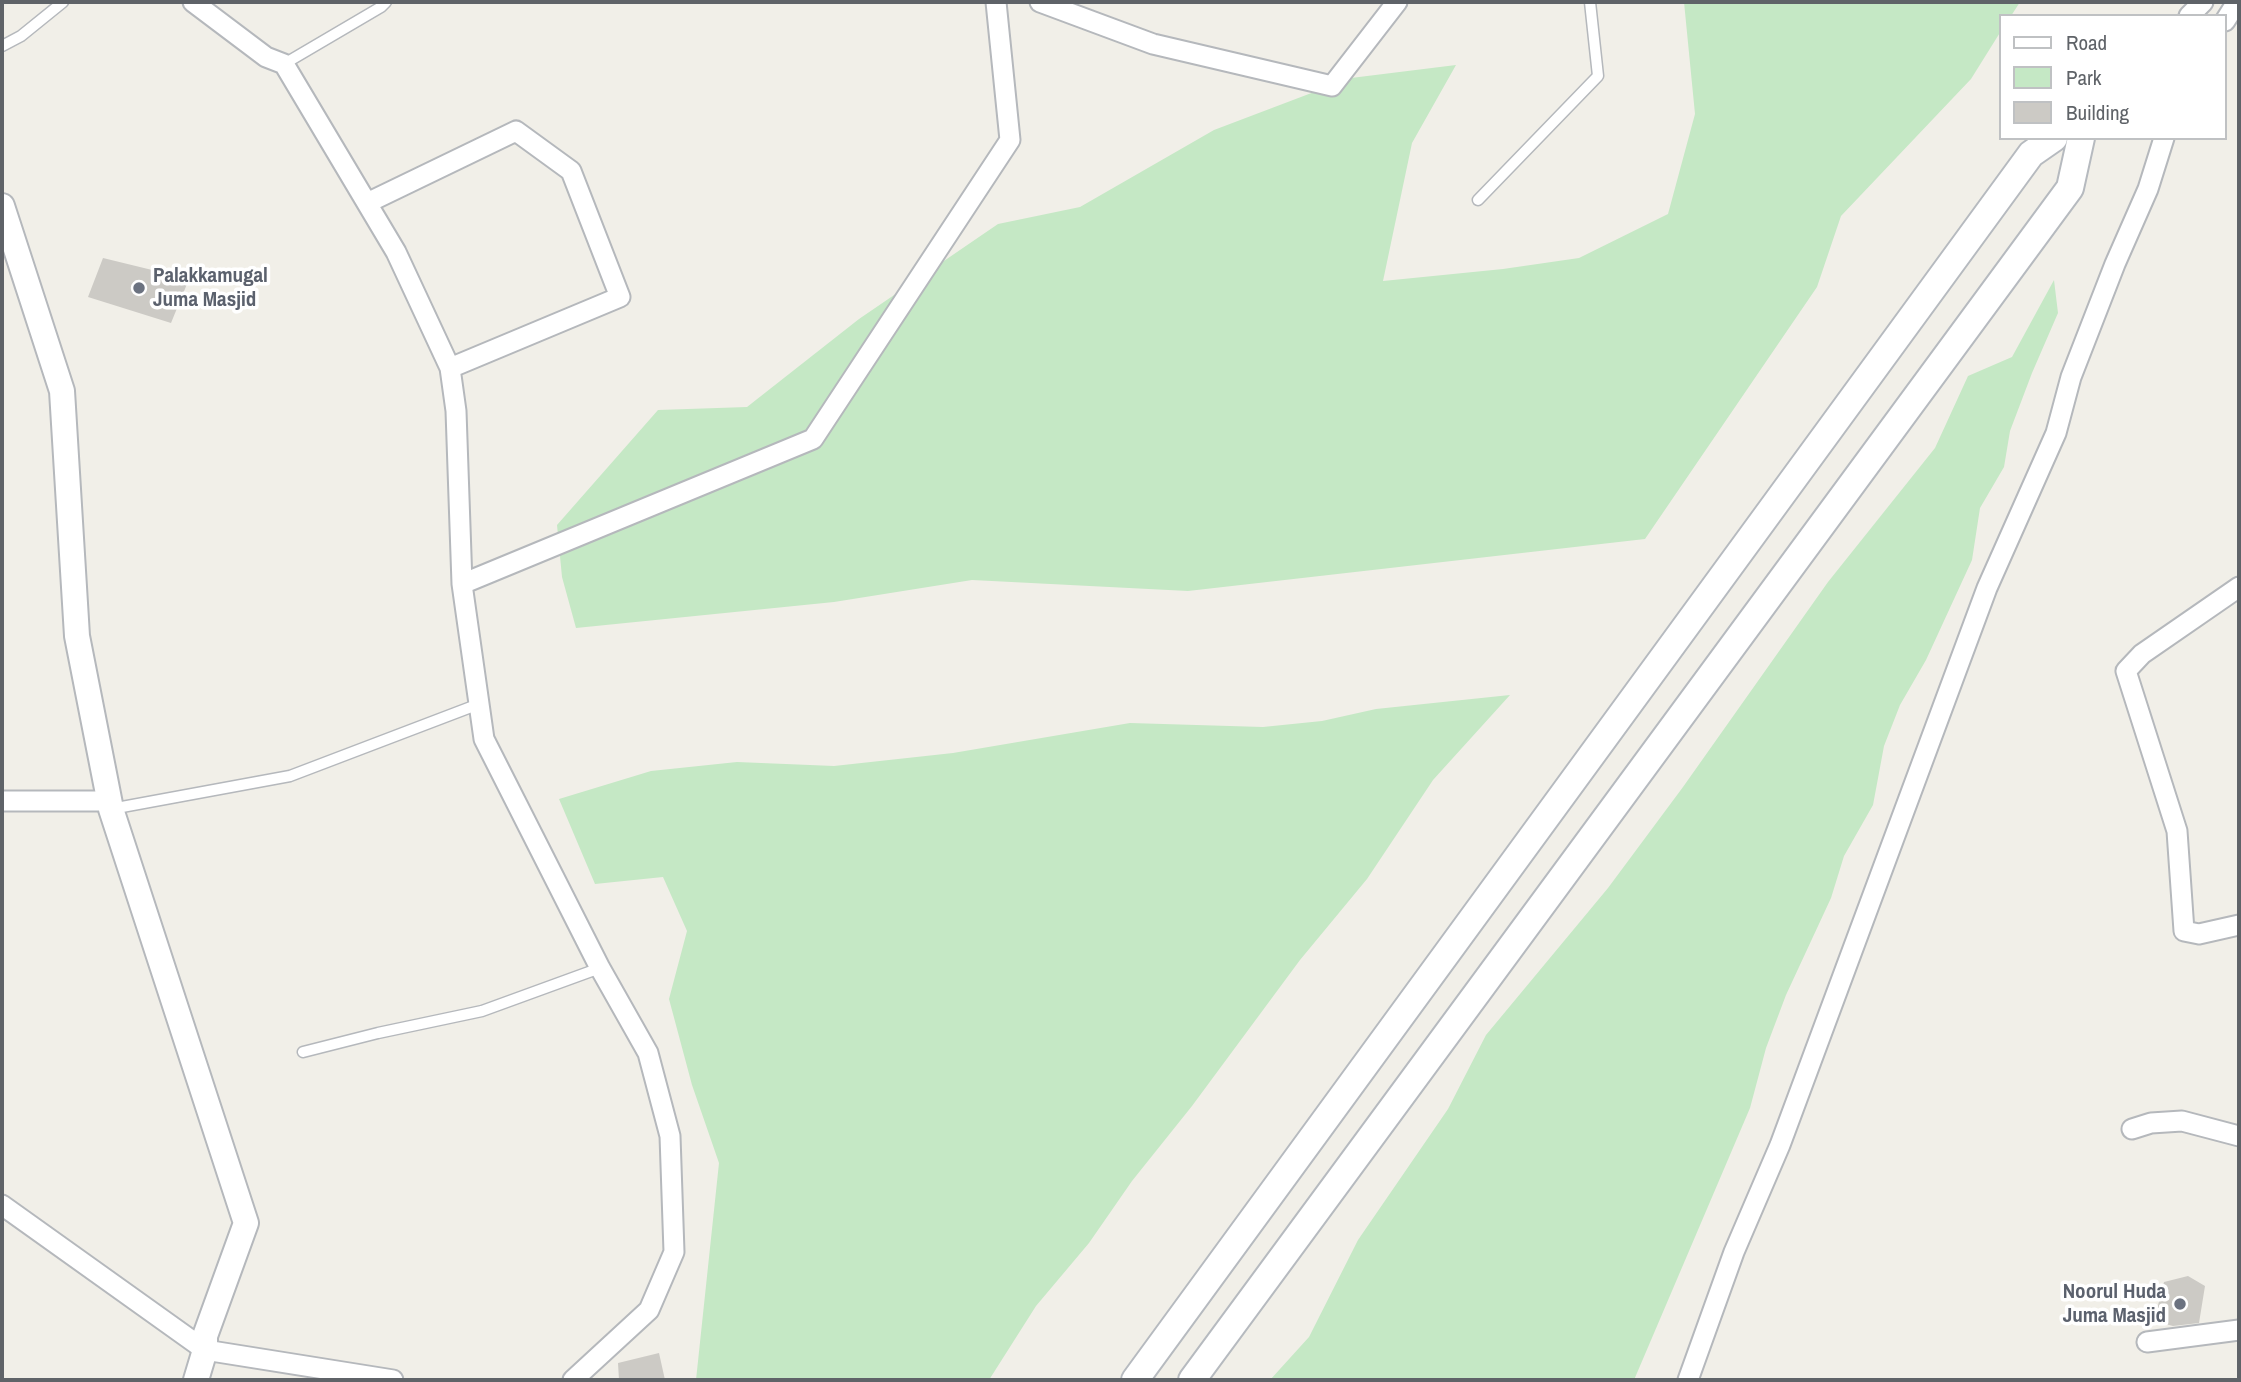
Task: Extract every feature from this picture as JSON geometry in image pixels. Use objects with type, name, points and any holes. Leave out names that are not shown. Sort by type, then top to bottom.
[{"type":"main road","points":[[1135,1380],[2031,154],[2051,140]]},
{"type":"main road","points":[[1192,1380],[2070,188],[2081,140]]},
{"type":"street","points":[[193,2],[266,57],[284,64],[396,252],[450,368],[456,411],[462,583],[484,739],[600,968],[648,1053],[670,1136],[674,1252],[649,1310],[573,1380]]},
{"type":"street","points":[[462,583],[813,439],[1010,140],[996,2]]},
{"type":"street","points":[[1040,2],[1153,44],[1332,86],[1397,2]]},
{"type":"street","points":[[2227,18],[2237,2]]},
{"type":"street","points":[[366,203],[516,131],[571,171],[620,297],[450,368]]},
{"type":"street","points":[[1688,1380],[1734,1252],[1780,1144],[1987,588],[2056,433],[2071,377],[2115,264],[2148,189],[2163,140]]},
{"type":"street","points":[[2,206],[62,391],[77,636],[110,805],[246,1223],[205,1336],[205,1350],[196,1380]]},
{"type":"street","points":[[2239,587],[2142,654],[2126,671],[2177,831],[2184,931],[2199,934],[2239,925]]},
{"type":"street","points":[[2,801],[110,805]]},
{"type":"street","points":[[2132,1129],[2151,1123],[2182,1121],[2239,1136]]},
{"type":"street","points":[[2,1205],[205,1350],[393,1380]]},
{"type":"street","points":[[2147,1342],[2239,1330]]},
{"type":"lane","points":[[2,46],[21,36],[63,2]]},
{"type":"lane","points":[[284,64],[386,2]]},
{"type":"lane","points":[[1478,200],[1598,76],[1590,2]]},
{"type":"lane","points":[[110,805],[290,776],[479,704]]},
{"type":"lane","points":[[303,1052],[482,1011],[600,968]]},
{"type":"green space","points":[[1684,2],[2020,2],[2012,14],[2000,14],[2000,33],[1971,79],[1841,216],[1817,287],[1645,539],[1188,591],[972,580],[834,602],[576,628],[562,577],[557,525],[658,410],[747,407],[859,319],[998,224],[1080,207],[1214,130],[1351,78],[1456,65],[1412,143],[1383,281],[1579,258],[1668,214],[1695,114]]},
{"type":"green space","points":[[2054,280],[2058,313],[2010,431],[2004,467],[1980,508],[1972,560],[1926,660],[1900,705],[1884,746],[1873,805],[1844,856],[1831,898],[1786,995],[1766,1048],[1750,1108],[1634,1380],[1270,1380],[1309,1337],[1358,1240],[1448,1109],[1486,1035],[1608,888],[1828,582],[1935,448],[1968,376],[2012,357]]},
{"type":"green space","points":[[1510,695],[1433,780],[1367,879],[1300,960],[1192,1106],[1132,1181],[1089,1243],[1036,1306],[989,1380],[696,1380],[719,1163],[692,1085],[669,999],[687,931],[663,877],[595,884],[559,799],[651,771],[737,762],[834,766],[953,753],[1130,723],[1263,727],[1322,721],[1376,709]]},
{"type":"building","name":"Palakkamugal Juma Masjid","points":[[103,258],[189,279],[171,323],[88,297]]},
{"type":"building","name":"Noorul Huda Juma Masjid","points":[[2188,1276],[2205,1286],[2199,1323],[2173,1326],[2154,1321],[2164,1282]]},
{"type":"building","points":[[659,1353],[665,1380],[619,1380],[618,1363]]},
{"type":"place","name":"Palakkamugal Juma Masjid","points":[[139,288]]},
{"type":"place","name":"Noorul Huda Juma Masjid","points":[[2180,1304]]}]
